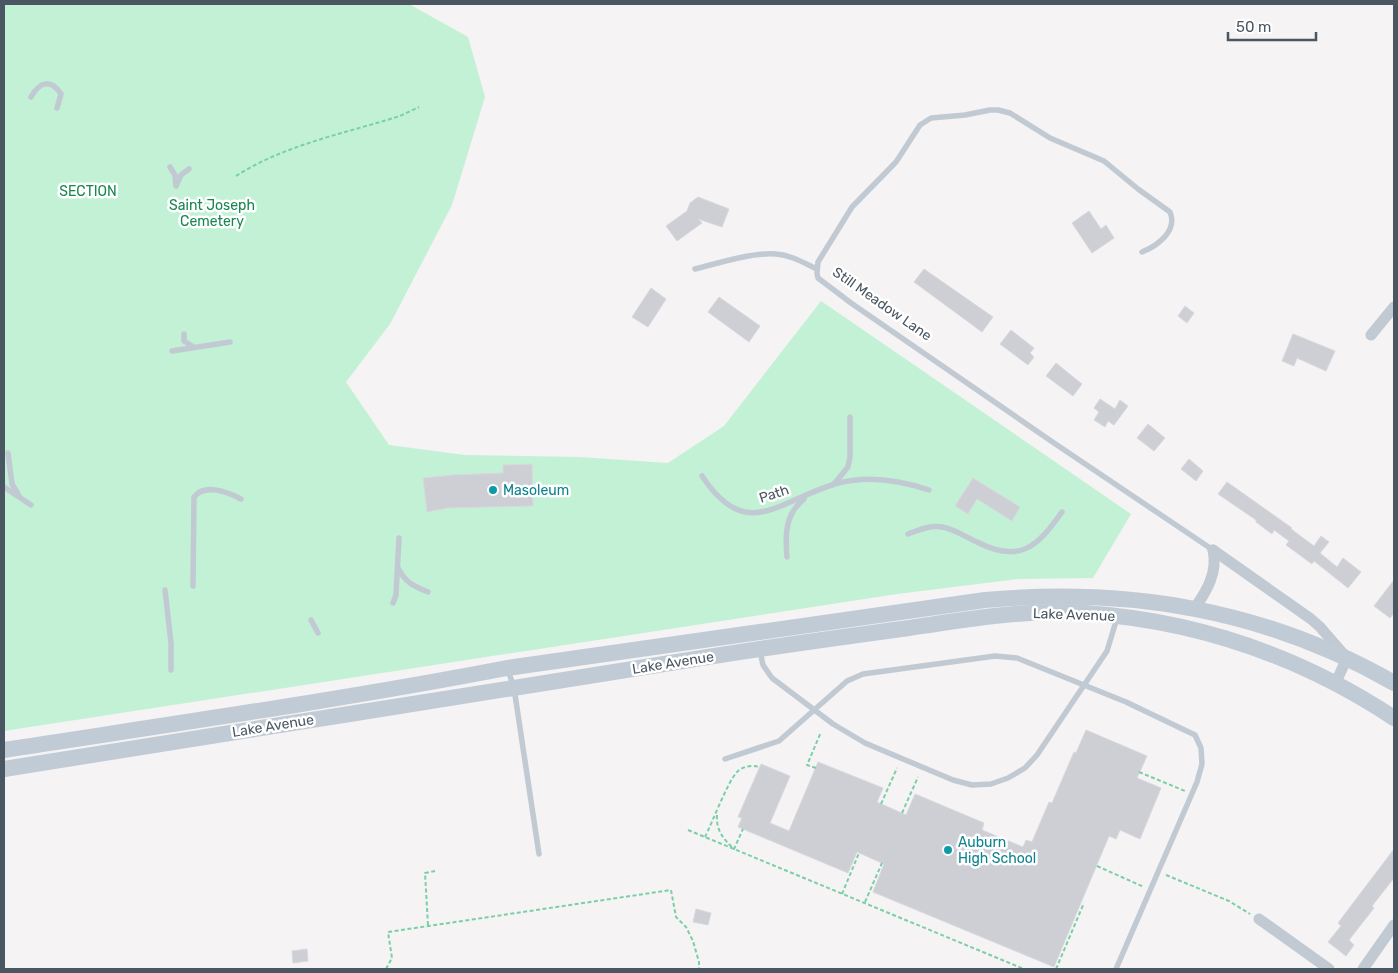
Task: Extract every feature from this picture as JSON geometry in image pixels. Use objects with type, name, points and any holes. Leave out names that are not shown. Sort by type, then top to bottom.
[{"type":"main road","name":"Lake Avenue","points":[[4,750],[290,706],[507,668],[985,600],[1027,596],[1066,595],[1124,598],[1230,616],[1282,632],[1347,658],[1394,683]]},
{"type":"main road","name":"Lake Avenue","points":[[4,769],[759,649],[970,619],[1063,612],[1152,621],[1228,638],[1276,655],[1336,682],[1394,718]]},
{"type":"street","points":[[1371,335],[1394,307]]},
{"type":"street","points":[[1194,609],[1202,598],[1214,572],[1216,561],[1213,550]]},
{"type":"street","name":"Lake Avenue","points":[[1213,550],[1311,619],[1347,658]]},
{"type":"street","points":[[1336,682],[1347,658]]},
{"type":"street","points":[[1259,919],[1329,969]]},
{"type":"street","points":[[1363,969],[1394,925]]},
{"type":"lane","points":[[31,97],[36,88],[44,84],[51,84],[58,88],[62,94],[57,108]]},
{"type":"lane","name":"Still Meadow Lane","points":[[1142,252],[1152,248],[1165,236],[1172,222],[1170,212],[1104,161],[1050,138],[1010,113],[998,110],[931,118],[920,125],[896,162],[852,207],[818,262],[817,269],[818,278],[851,303],[1213,550]]},
{"type":"lane","points":[[170,167],[175,175],[176,186],[181,176],[189,169]]},
{"type":"lane","points":[[695,269],[762,254],[776,254],[793,258],[817,269]]},
{"type":"lane","points":[[184,334],[184,341],[194,346]]},
{"type":"lane","points":[[172,351],[194,346],[230,342]]},
{"type":"lane","points":[[834,484],[848,467],[850,417]]},
{"type":"lane","points":[[8,454],[12,484],[18,496]]},
{"type":"lane","name":"Path","points":[[702,476],[715,495],[732,509],[755,513],[779,506],[834,484],[854,480],[884,479],[908,483],[929,490]]},
{"type":"lane","points":[[4,487],[31,505]]},
{"type":"lane","points":[[193,586],[194,497],[203,490],[218,490],[230,493],[241,500]]},
{"type":"lane","name":"Path","points":[[787,557],[786,534],[791,515],[800,502],[809,494]]},
{"type":"lane","points":[[779,506],[791,515]]},
{"type":"lane","points":[[908,534],[928,527],[941,527],[1002,552],[1020,552],[1039,541],[1062,512]]},
{"type":"lane","points":[[393,603],[396,595],[399,538]]},
{"type":"lane","points":[[397,566],[402,577],[411,585],[428,592]]},
{"type":"lane","points":[[165,590],[171,643],[170,670]]},
{"type":"lane","points":[[755,632],[763,665],[772,678],[833,724],[865,743],[953,780],[972,785],[991,784],[1008,778],[1025,768],[1037,755],[1107,652],[1124,598]]},
{"type":"lane","points":[[311,620],[318,633]]},
{"type":"lane","points":[[725,759],[779,741],[847,681],[863,674],[995,656],[1017,658],[1126,702],[1195,735],[1201,748],[1202,764],[1192,794],[1116,969]]},
{"type":"lane","points":[[507,668],[514,688],[539,854]]},
{"type":"path","points":[[236,176],[255,164],[278,154],[400,116],[419,107]]},
{"type":"path","points":[[816,768],[807,765],[821,732]]},
{"type":"path","points":[[705,837],[733,777],[737,772],[748,766],[760,767]]},
{"type":"path","points":[[881,804],[897,768]]},
{"type":"path","points":[[1140,772],[1192,794]]},
{"type":"path","points":[[902,813],[918,777]]},
{"type":"path","points":[[717,812],[717,823],[722,838],[734,849]]},
{"type":"path","points":[[734,849],[743,829]]},
{"type":"path","points":[[688,830],[1024,969]]},
{"type":"path","points":[[842,894],[859,853]]},
{"type":"path","points":[[865,903],[882,863]]},
{"type":"path","points":[[1096,866],[1150,890]]},
{"type":"path","points":[[428,926],[425,872],[435,871]]},
{"type":"path","points":[[1158,872],[1229,901],[1259,919]]},
{"type":"path","points":[[386,969],[392,958],[388,932],[671,890],[676,917],[686,927],[693,941],[699,969]]},
{"type":"path","points":[[1056,969],[1084,902]]},
{"type":"green space","name":"Saint Joseph Cemetery","points":[[4,4],[409,4],[468,37],[485,97],[452,205],[390,324],[346,382],[389,445],[465,455],[579,457],[668,463],[724,426],[821,301],[1131,514],[1093,578],[1019,579],[897,594],[4,731]]},
{"type":"building","points":[[698,197],[729,209],[722,227],[698,219],[702,223],[677,241],[666,226],[687,211],[690,203]]},
{"type":"building","points":[[1089,211],[1101,229],[1106,225],[1114,238],[1092,253],[1072,223]]},
{"type":"building","points":[[924,269],[993,317],[982,332],[914,282]]},
{"type":"building","points":[[651,288],[666,299],[648,327],[632,317]]},
{"type":"building","points":[[719,297],[760,326],[749,342],[708,312]]},
{"type":"building","points":[[1185,306],[1194,313],[1187,323],[1178,316]]},
{"type":"building","points":[[1011,330],[1034,348],[1030,353],[1034,357],[1028,365],[1000,344]]},
{"type":"building","points":[[1293,334],[1335,351],[1326,371],[1297,358],[1294,366],[1282,361]]},
{"type":"building","points":[[1056,363],[1082,384],[1073,396],[1046,376]]},
{"type":"building","points":[[1100,399],[1115,409],[1120,400],[1128,406],[1114,425],[1108,421],[1105,427],[1094,420],[1099,412],[1094,408]]},
{"type":"building","points":[[1148,424],[1165,438],[1154,451],[1137,438]]},
{"type":"building","points":[[1189,459],[1203,471],[1196,481],[1181,469]]},
{"type":"building","name":"Masoleum","points":[[532,464],[533,506],[448,508],[427,512],[423,478],[503,473],[503,465]]},
{"type":"building","points":[[973,478],[1020,507],[1012,521],[977,499],[968,514],[955,506]]},
{"type":"building","points":[[1227,482],[1314,546],[1321,536],[1329,542],[1320,553],[1337,567],[1343,558],[1361,572],[1348,588],[1314,561],[1312,564],[1286,545],[1289,541],[1274,530],[1272,534],[1256,522],[1256,520],[1218,494]]},
{"type":"building","points":[[1394,580],[1394,613],[1390,618],[1374,606]]},
{"type":"building","name":"Auburn High School","points":[[1086,730],[1147,756],[1137,778],[1161,788],[1140,839],[1120,830],[1116,839],[1109,836],[1054,967],[873,892],[884,864],[857,852],[848,873],[738,827],[742,818],[738,817],[761,764],[790,776],[770,823],[789,831],[818,762],[883,788],[877,802],[906,815],[915,794],[984,823],[982,830],[1023,847],[1026,840],[1032,842],[1049,802],[1052,803],[1074,752],[1076,753]]},
{"type":"building","points":[[1394,849],[1394,878],[1349,940],[1354,945],[1346,956],[1328,942],[1341,926],[1338,923]]},
{"type":"building","points":[[696,909],[711,913],[708,925],[693,922]]},
{"type":"building","points":[[307,949],[308,961],[293,963],[292,951]]},
{"type":"place","name":"Masoleum","points":[[493,490]]},
{"type":"place","name":"Auburn High School","points":[[948,850]]},
{"type":"park label","name":"SECTION","points":[[88,191]]}]
